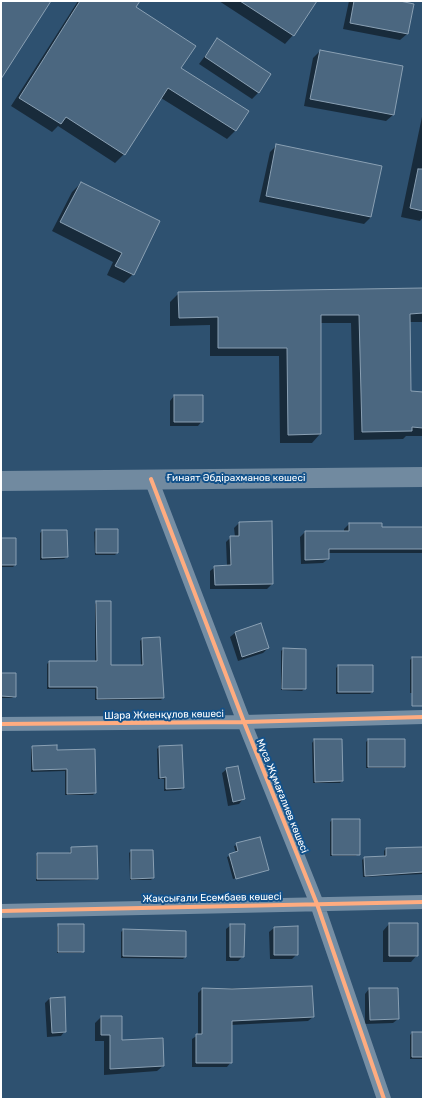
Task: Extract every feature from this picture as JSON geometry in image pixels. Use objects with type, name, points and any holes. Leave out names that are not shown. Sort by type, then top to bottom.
[{"type":"street","name":"Ғинаят Әбдірахманов көшесі","points":[[1,481],[423,477]]},
{"type":"street","name":"Мұса Жұмағалиев көшесі","points":[[151,479],[244,722],[318,904],[384,1099]]},
{"type":"street","name":"Шара Жиенқұлов көшесі","points":[[1,724],[244,722],[423,717]]},
{"type":"street","name":"Жақсығали Есембаев көшесi","points":[[1,911],[423,902]]},
{"type":"building","points":[[1,1],[51,1],[1,79]]},
{"type":"building","points":[[80,1],[140,1],[136,7],[196,46],[181,68],[249,111],[236,131],[168,88],[125,155],[66,117],[61,124],[19,98]]},
{"type":"building","points":[[240,1],[317,1],[294,36]]},
{"type":"building","points":[[354,1],[400,1],[414,4],[408,34],[350,23]]},
{"type":"building","points":[[217,38],[271,74],[259,93],[205,57]]},
{"type":"building","points":[[320,50],[403,66],[394,115],[310,99]]},
{"type":"building","points":[[276,144],[382,166],[371,217],[266,196]]},
{"type":"building","points":[[418,169],[423,169],[423,211],[410,208]]},
{"type":"building","points":[[81,182],[160,221],[134,275],[115,266],[122,253],[60,222]]},
{"type":"building","points":[[423,288],[423,313],[410,314],[411,391],[423,392],[423,428],[412,427],[412,431],[362,432],[359,315],[321,315],[321,434],[288,435],[287,348],[218,348],[218,317],[179,318],[178,292]]},
{"type":"building","points":[[174,395],[203,395],[203,422],[174,422]]},
{"type":"building","points":[[272,521],[273,584],[215,585],[214,566],[231,565],[230,536],[239,536],[239,522]]},
{"type":"building","points":[[349,523],[382,523],[382,527],[423,527],[423,549],[329,549],[329,559],[305,560],[305,531],[349,531]]},
{"type":"building","points":[[96,529],[118,529],[118,553],[96,553]]},
{"type":"building","points":[[42,530],[67,530],[68,557],[42,558]]},
{"type":"building","points":[[1,538],[16,538],[16,565],[1,565]]},
{"type":"building","points":[[96,601],[111,601],[111,665],[143,665],[142,638],[160,637],[164,698],[97,699],[97,687],[49,687],[49,661],[97,661]]},
{"type":"building","points":[[261,623],[269,648],[242,657],[235,632]]},
{"type":"building","points":[[283,648],[306,649],[306,689],[282,689]]},
{"type":"building","points":[[412,657],[423,657],[423,706],[412,706]]},
{"type":"building","points":[[338,665],[373,665],[373,692],[338,692]]},
{"type":"building","points":[[1,673],[16,673],[16,697],[1,696]]},
{"type":"building","points":[[314,739],[342,739],[343,781],[315,782]]},
{"type":"building","points":[[368,739],[405,739],[405,767],[368,767]]},
{"type":"building","points":[[57,745],[57,750],[95,749],[96,793],[67,794],[67,769],[33,770],[32,746]]},
{"type":"building","points":[[182,745],[184,788],[166,789],[166,777],[160,778],[159,746]]},
{"type":"building","points":[[238,766],[245,799],[233,802],[226,768]]},
{"type":"building","points":[[332,819],[360,819],[360,855],[332,855]]},
{"type":"building","points":[[260,837],[269,870],[236,879],[229,854],[238,851],[236,843]]},
{"type":"building","points":[[97,846],[98,879],[37,879],[37,853],[71,853],[71,847]]},
{"type":"building","points":[[423,847],[423,872],[365,876],[364,857],[386,856],[386,848]]},
{"type":"building","points":[[131,850],[153,850],[154,878],[131,879]]},
{"type":"building","points":[[389,923],[418,923],[418,956],[389,956]]},
{"type":"building","points":[[58,924],[84,924],[84,952],[58,952]]},
{"type":"building","points":[[230,924],[245,924],[244,957],[230,957]]},
{"type":"building","points":[[298,926],[298,955],[274,955],[274,927]]},
{"type":"building","points":[[123,929],[186,931],[186,957],[123,956]]},
{"type":"building","points":[[312,986],[314,1017],[232,1021],[232,1063],[196,1063],[196,1034],[202,1034],[202,988],[232,989]]},
{"type":"building","points":[[369,988],[398,988],[399,1019],[370,1020]]},
{"type":"building","points":[[65,997],[66,1032],[52,1033],[50,998]]},
{"type":"building","points":[[101,1016],[122,1016],[122,1040],[163,1038],[164,1066],[110,1069],[110,1035],[101,1035]]},
{"type":"building","points":[[412,1032],[423,1032],[423,1057],[412,1057]]},
{"type":"cycle path","points":[[151,479],[244,722],[317,904],[384,1099]]},
{"type":"cycle path","points":[[1,724],[244,722],[423,717]]},
{"type":"cycle path","points":[[1,911],[423,902]]}]
